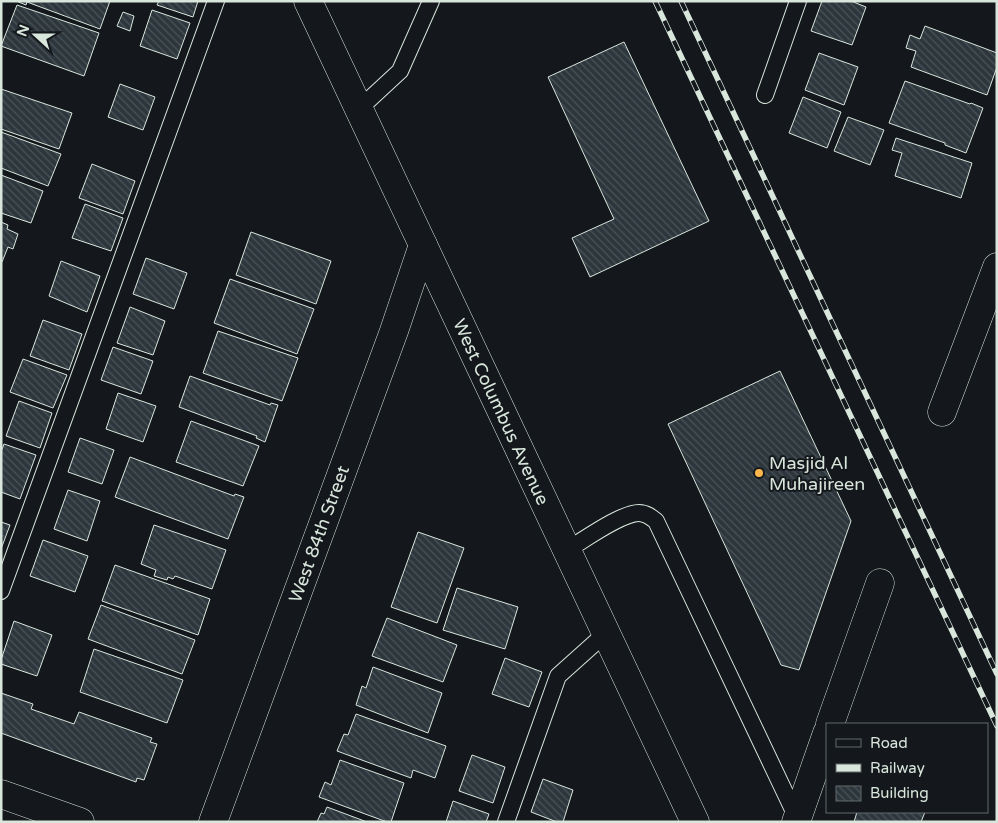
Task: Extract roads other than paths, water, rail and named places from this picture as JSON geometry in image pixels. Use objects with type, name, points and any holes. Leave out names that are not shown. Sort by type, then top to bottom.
[{"type":"street","name":"West Columbus Avenue","points":[[308,1],[696,822]]},
{"type":"street","name":"West 84th Street","points":[[213,822],[394,330],[423,245]]},
{"type":"street","points":[[942,412],[997,267]]},
{"type":"street","points":[[830,723],[880,583]]},
{"type":"street","points":[[796,820],[826,736]]},
{"type":"street","points":[[1,794],[80,822]]},
{"type":"lane","points":[[1,591],[216,1]]},
{"type":"lane","points":[[359,109],[400,72],[431,1]]},
{"type":"lane","points":[[766,95],[798,1]]},
{"type":"lane","points":[[567,550],[626,515],[648,514],[656,521],[796,820]]},
{"type":"lane","points":[[506,822],[558,676],[606,633]]},
{"type":"railway","points":[[655,1],[997,726]]},
{"type":"railway","points":[[681,1],[997,674]]},
{"type":"place","name":"Masjid Al Muhajireen","points":[[759,473]]}]
